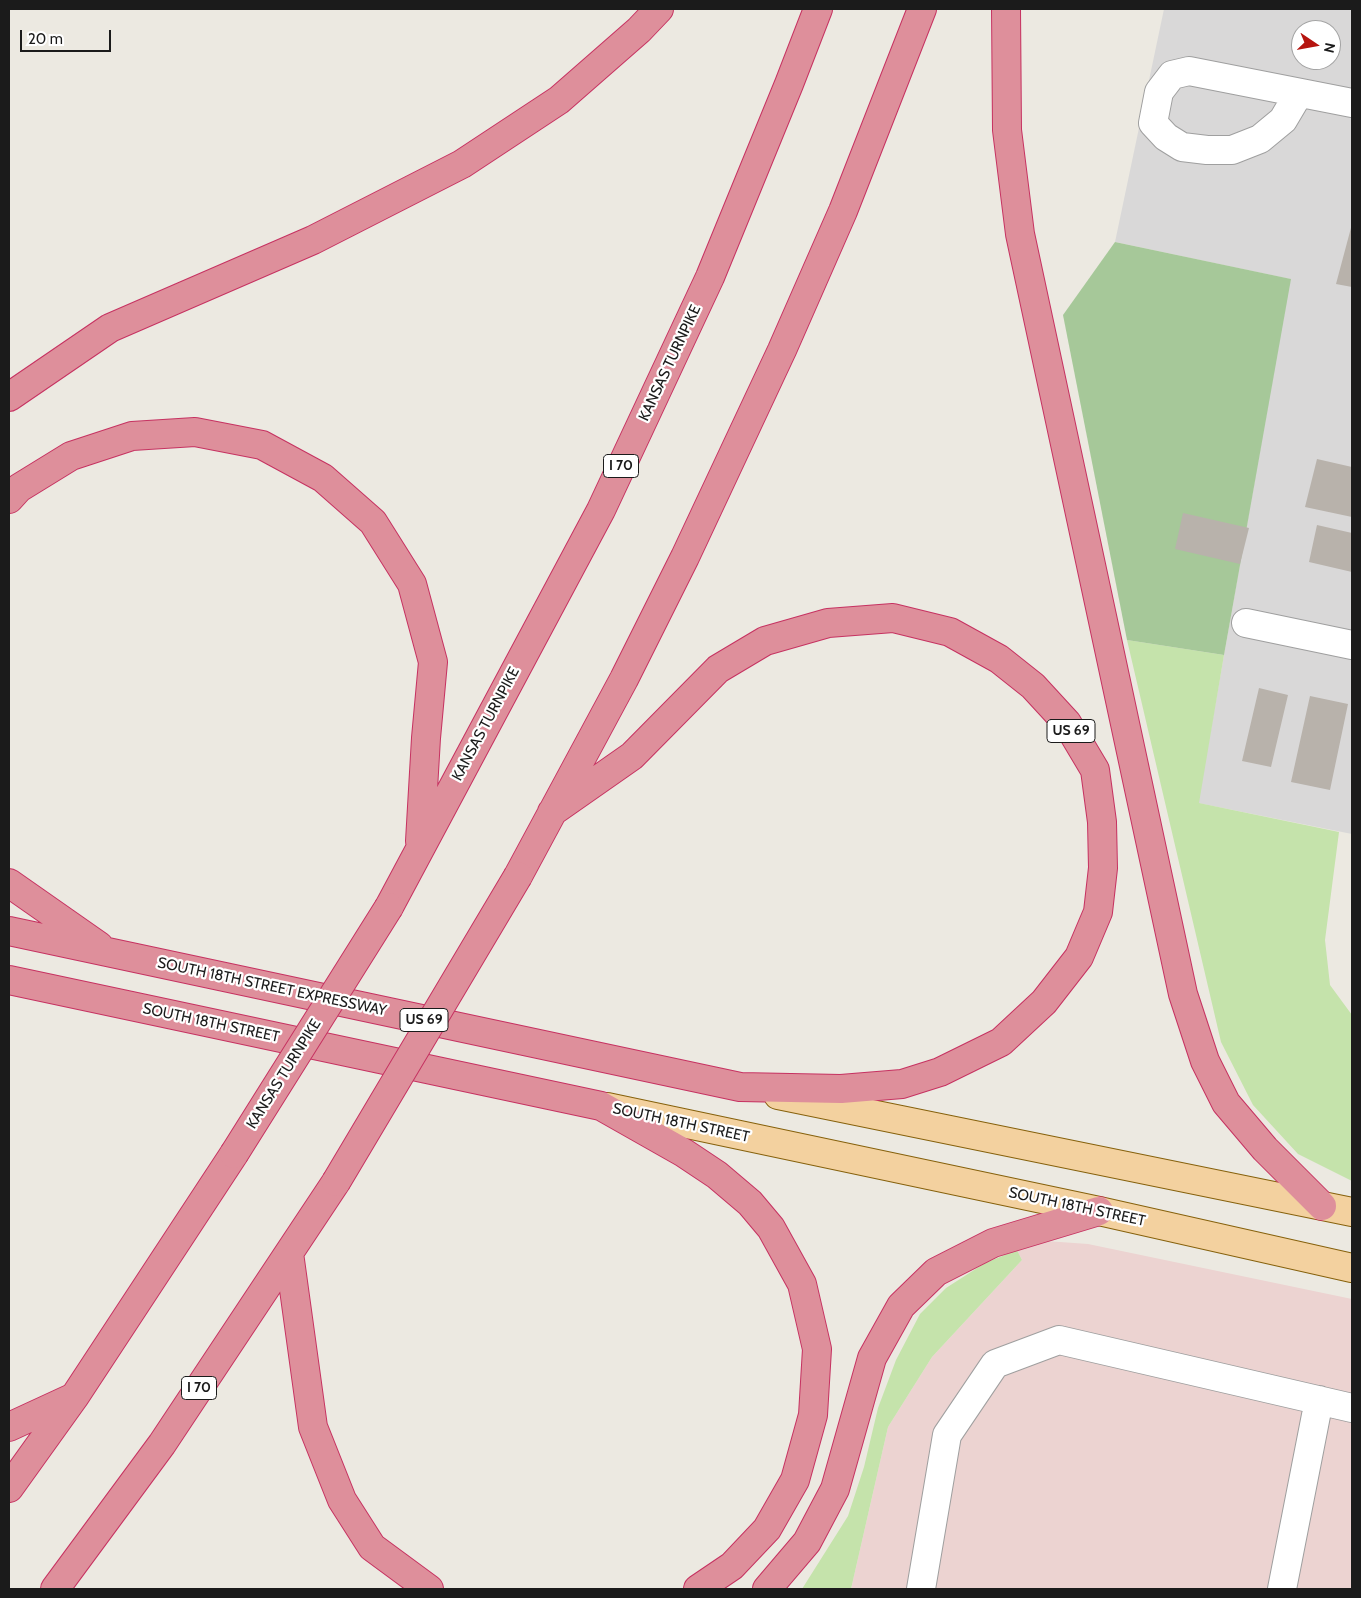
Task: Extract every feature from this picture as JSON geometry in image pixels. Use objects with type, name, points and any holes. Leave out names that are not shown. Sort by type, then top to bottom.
[{"type":"highway","points":[[9,397],[110,328],[313,240],[462,164],[558,100],[639,30],[659,9]]},
{"type":"highway","name":"KANSAS TURNPIKE","points":[[75,1396],[234,1154],[389,907],[601,510],[710,277],[790,84],[818,9]]},
{"type":"highway","name":"I 70","points":[[55,1589],[162,1444],[336,1182],[518,876],[624,679],[685,557],[782,350],[843,211],[922,9]]},
{"type":"highway","points":[[1006,9],[1007,130],[1020,234],[1183,994],[1205,1061],[1226,1103],[1265,1149],[1322,1206]]},
{"type":"highway","points":[[9,499],[19,488],[71,456],[132,436],[195,432],[262,445],[323,478],[373,522],[412,584],[433,662],[419,849]]},
{"type":"highway","name":"US 69","points":[[552,812],[632,756],[718,669],[765,641],[828,623],[893,618],[950,632],[999,659],[1033,686],[1067,723],[1094,770],[1102,822],[1103,868],[1098,912],[1079,957],[1044,1002],[1000,1042],[940,1072],[902,1084],[841,1089],[740,1087]]},
{"type":"highway","points":[[9,883],[109,952]]},
{"type":"highway","name":"SOUTH 18TH STREET EXPRESSWAY","points":[[9,931],[740,1087]]},
{"type":"highway","name":"SOUTH 18TH STREET","points":[[9,980],[601,1106]]},
{"type":"highway","points":[[601,1106],[684,1153],[717,1175],[750,1203],[771,1228],[802,1284],[817,1349],[813,1415],[795,1480],[767,1529],[732,1566],[698,1589]]},
{"type":"highway","points":[[768,1589],[807,1542],[835,1489],[872,1358],[901,1306],[936,1272],[993,1243],[1099,1211]]},
{"type":"highway","points":[[289,1253],[313,1427],[342,1500],[372,1547],[429,1589]]},
{"type":"highway","points":[[9,1427],[75,1396]]},
{"type":"highway","name":"I 70","points":[[9,1488],[75,1396]]},
{"type":"main road","points":[[740,1087],[1352,1212]]},
{"type":"main road","name":"SOUTH 18TH STREET","points":[[601,1106],[1099,1211],[1352,1268]]},
{"type":"street","points":[[1299,93],[1282,120],[1260,139],[1232,150],[1182,147],[1166,137],[1153,123],[1159,92],[1172,76],[1189,70],[1352,103]]},
{"type":"street","points":[[1246,623],[1352,645]]},
{"type":"street","points":[[921,1589],[947,1435],[995,1364],[1059,1340],[1352,1408]]},
{"type":"street","points":[[1282,1589],[1319,1400]]},
{"type":"shaded area","points":[[1164,9],[1352,9],[1352,834],[1198,803],[1290,279],[1115,242]]},
{"type":"shaded area","points":[[1046,1241],[1088,1244],[1352,1299],[1352,1589],[851,1589],[888,1427],[932,1357],[1022,1260],[1017,1250]]},
{"type":"green space","points":[[1115,242],[1291,279],[1224,655],[1127,640],[1063,315]]},
{"type":"green space","points":[[1127,640],[1224,655],[1199,803],[1339,832],[1325,940],[1330,985],[1352,1015],[1352,1181],[1298,1154],[1253,1105],[1221,1042]]},
{"type":"green space","points":[[1017,1250],[1022,1260],[932,1357],[888,1427],[851,1589],[802,1589],[848,1516],[864,1467],[878,1408],[896,1360],[920,1314],[946,1288],[985,1263]]},
{"type":"building","points":[[1352,224],[1352,287],[1336,284]]},
{"type":"building","points":[[1317,459],[1352,467],[1352,517],[1305,507]]},
{"type":"building","points":[[1183,513],[1249,528],[1240,564],[1175,549]]},
{"type":"building","points":[[1317,525],[1352,533],[1352,572],[1309,562]]},
{"type":"building","points":[[1259,688],[1288,695],[1271,767],[1242,761]]},
{"type":"building","points":[[1310,696],[1348,704],[1330,790],[1291,782]]}]
